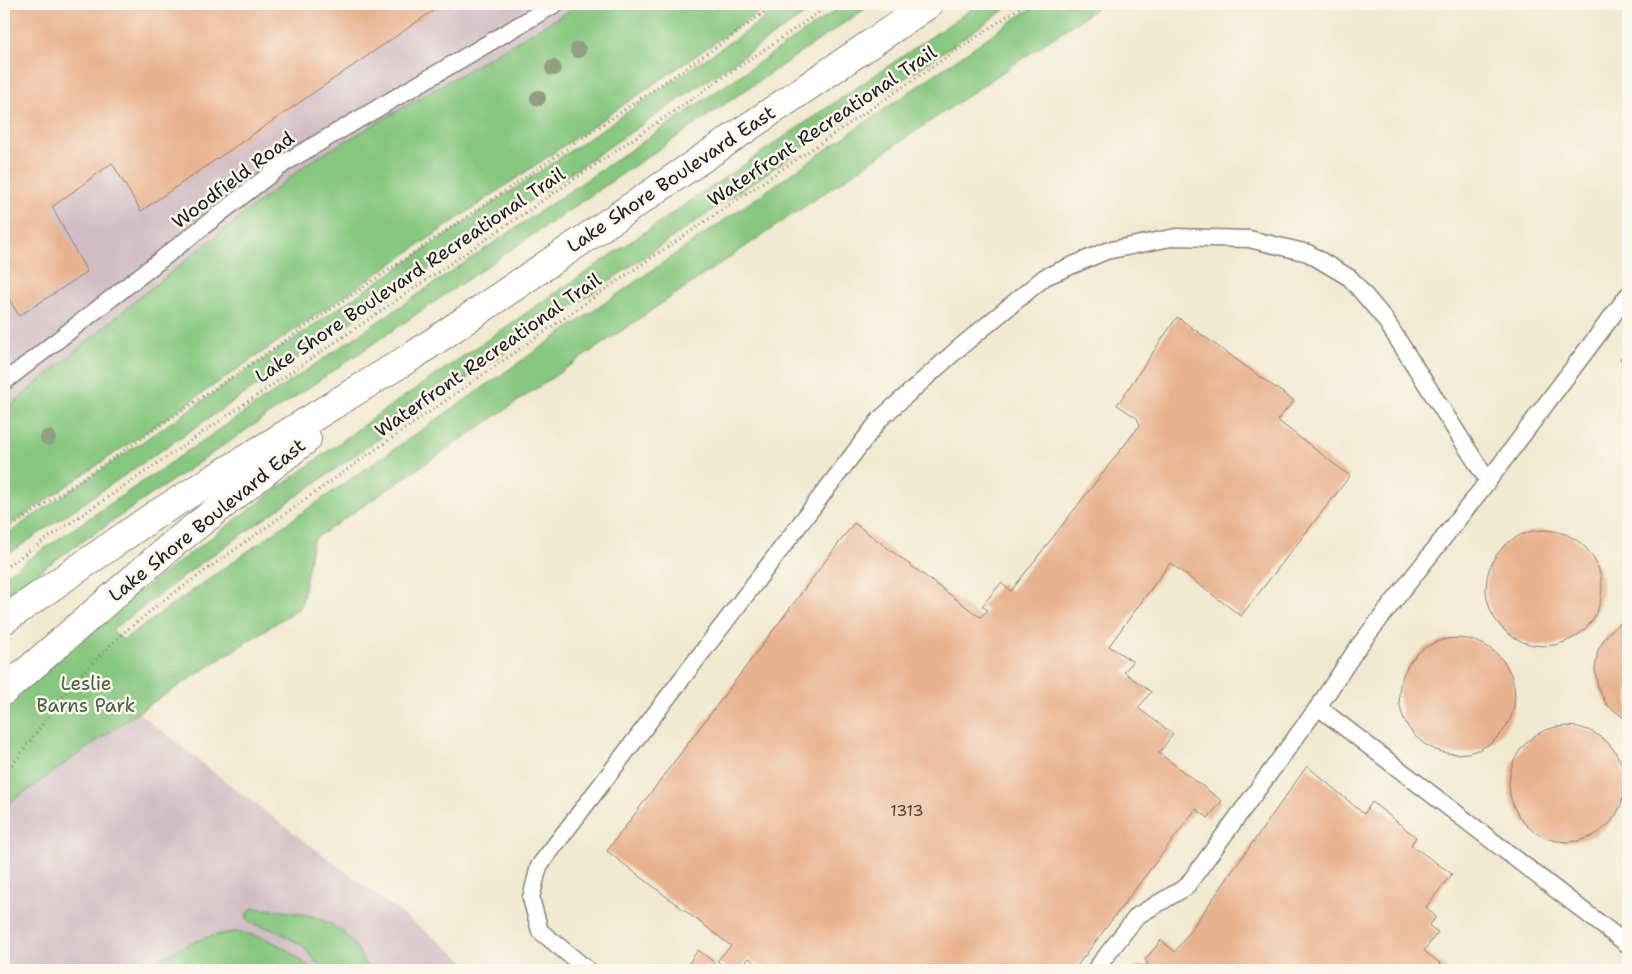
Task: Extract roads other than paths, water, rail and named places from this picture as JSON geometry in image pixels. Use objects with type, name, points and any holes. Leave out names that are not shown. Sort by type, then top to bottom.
[{"type":"highway","name":"Lake Shore Boulevard East","points":[[4,620],[152,518],[414,355],[929,4]]},
{"type":"highway","name":"Lake Shore Boulevard East","points":[[4,691],[172,545],[414,355]]},
{"type":"lane","name":"Woodfield Road","points":[[4,382],[286,162],[555,4]]},
{"type":"lane","points":[[588,970],[540,931],[531,898],[540,866],[880,419],[959,348],[1045,277],[1106,250],[1176,237],[1249,239],[1308,253],[1350,278],[1384,318],[1488,481]]},
{"type":"lane","points":[[1095,970],[1137,916],[1186,886],[1318,707],[1358,647],[1488,481],[1628,295]]},
{"type":"lane","points":[[1318,707],[1628,945]]},
{"type":"park label","name":"Leslie Barns Park","points":[[86,694]]}]
